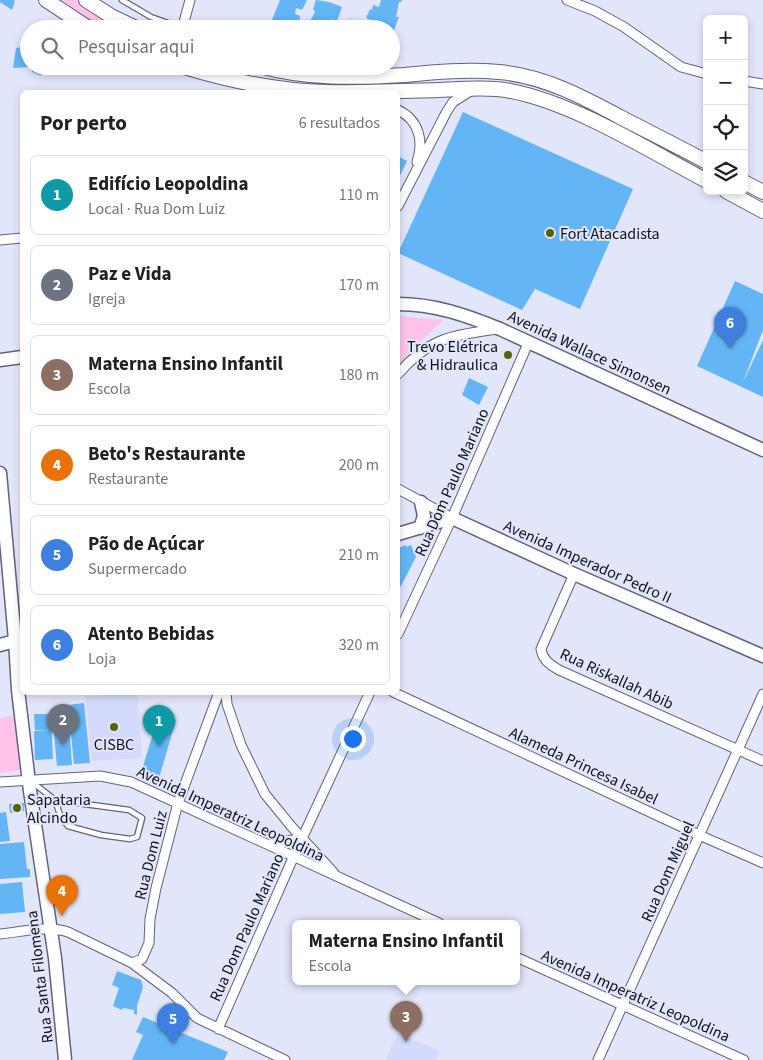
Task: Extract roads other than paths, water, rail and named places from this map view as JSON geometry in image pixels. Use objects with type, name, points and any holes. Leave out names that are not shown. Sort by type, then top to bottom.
[{"type":"main road","points":[[46,0],[76,20]]},
{"type":"main road","points":[[86,0],[119,20]]},
{"type":"main road","points":[[400,75],[480,71],[522,75],[546,82],[588,100],[703,160]]},
{"type":"main road","points":[[212,75],[234,81],[308,90]]},
{"type":"main road","points":[[316,75],[392,75]]},
{"type":"main road","points":[[400,90],[474,89],[510,91],[539,98],[603,126],[703,179]]},
{"type":"main road","points":[[748,184],[763,192]]},
{"type":"main road","points":[[733,195],[763,211]]},
{"type":"street","points":[[184,20],[190,0]]},
{"type":"street","points":[[567,0],[595,11],[624,27],[674,63],[690,71],[703,73]]},
{"type":"street","points":[[748,81],[763,84]]},
{"type":"street","points":[[400,202],[453,102],[474,89]]},
{"type":"street","points":[[400,111],[413,121],[418,128],[421,144],[414,173]]},
{"type":"street","points":[[0,240],[20,238]]},
{"type":"street","name":"Avenida Wallace Simonsen","points":[[400,304],[438,307],[500,328],[763,450]]},
{"type":"street","points":[[400,372],[418,353],[437,342],[500,328]]},
{"type":"street","name":"Rua Dom Paulo Mariano","points":[[400,630],[452,518],[530,341]]},
{"type":"street","points":[[0,360],[20,357]]},
{"type":"street","name":"Rua Santa Filomena","points":[[0,473],[19,639],[18,690],[50,929],[50,957],[65,1060]]},
{"type":"street","points":[[400,490],[452,518]]},
{"type":"street","points":[[420,528],[424,516],[421,502]]},
{"type":"street","points":[[400,533],[452,518]]},
{"type":"street","name":"Avenida Imperador Pedro II","points":[[452,518],[574,574],[763,656]]},
{"type":"street","name":"Rua Riskallah Abib","points":[[574,574],[541,649],[542,656],[548,664],[763,761]]},
{"type":"street","points":[[0,645],[19,639]]},
{"type":"street","name":"Rua Dom Miguel","points":[[598,1060],[763,694]]},
{"type":"street","name":"Rua Dom Luiz","points":[[132,964],[142,958],[149,943],[150,918],[156,888],[178,803],[218,695]]},
{"type":"street","points":[[227,695],[234,726],[257,781],[273,805],[326,867],[340,879]]},
{"type":"street","name":"Rua Dom Paulo Mariano","points":[[218,1029],[302,838],[369,695]]},
{"type":"street","name":"Alameda Princesa Isabel","points":[[399,695],[699,835],[763,862]]},
{"type":"street","name":"Avenida Imperatriz Leopoldina","points":[[0,782],[100,776],[131,782],[270,845],[293,858],[432,920]]},
{"type":"street","name":"Rua Dom Paulo Mariano","points":[[270,845],[302,838]]},
{"type":"street","points":[[0,934],[50,929],[60,929],[68,932],[132,964],[172,992],[197,1018],[285,1060]]},
{"type":"street","name":"Avenida Imperatriz Leopoldina","points":[[520,959],[744,1060]]},
{"type":"lane","points":[[122,0],[159,20]]},
{"type":"lane","points":[[29,779],[55,800],[129,810],[142,818],[137,837],[130,839],[68,826],[61,818],[55,800]]},
{"type":"place","name":"Fort Atacadista","points":[[550,233]]},
{"type":"place","name":"Atento Bebidas","points":[[730,348]]},
{"type":"place","name":"Trevo Elétrica & Hidraulica","points":[[508,355]]},
{"type":"place","name":"CISBC","points":[[114,727]]},
{"type":"place","name":"Paz e Vida","points":[[63,745]]},
{"type":"place","name":"Edifício Leopoldina","points":[[159,746]]},
{"type":"place","name":"Sapataria Alcindo","points":[[17,808]]},
{"type":"place","name":"Beto's Restaurante","points":[[62,916]]},
{"type":"place","name":"Materna Ensino Infantil","points":[[406,1042]]},
{"type":"place","name":"Pão de Açúcar","points":[[173,1044]]}]
